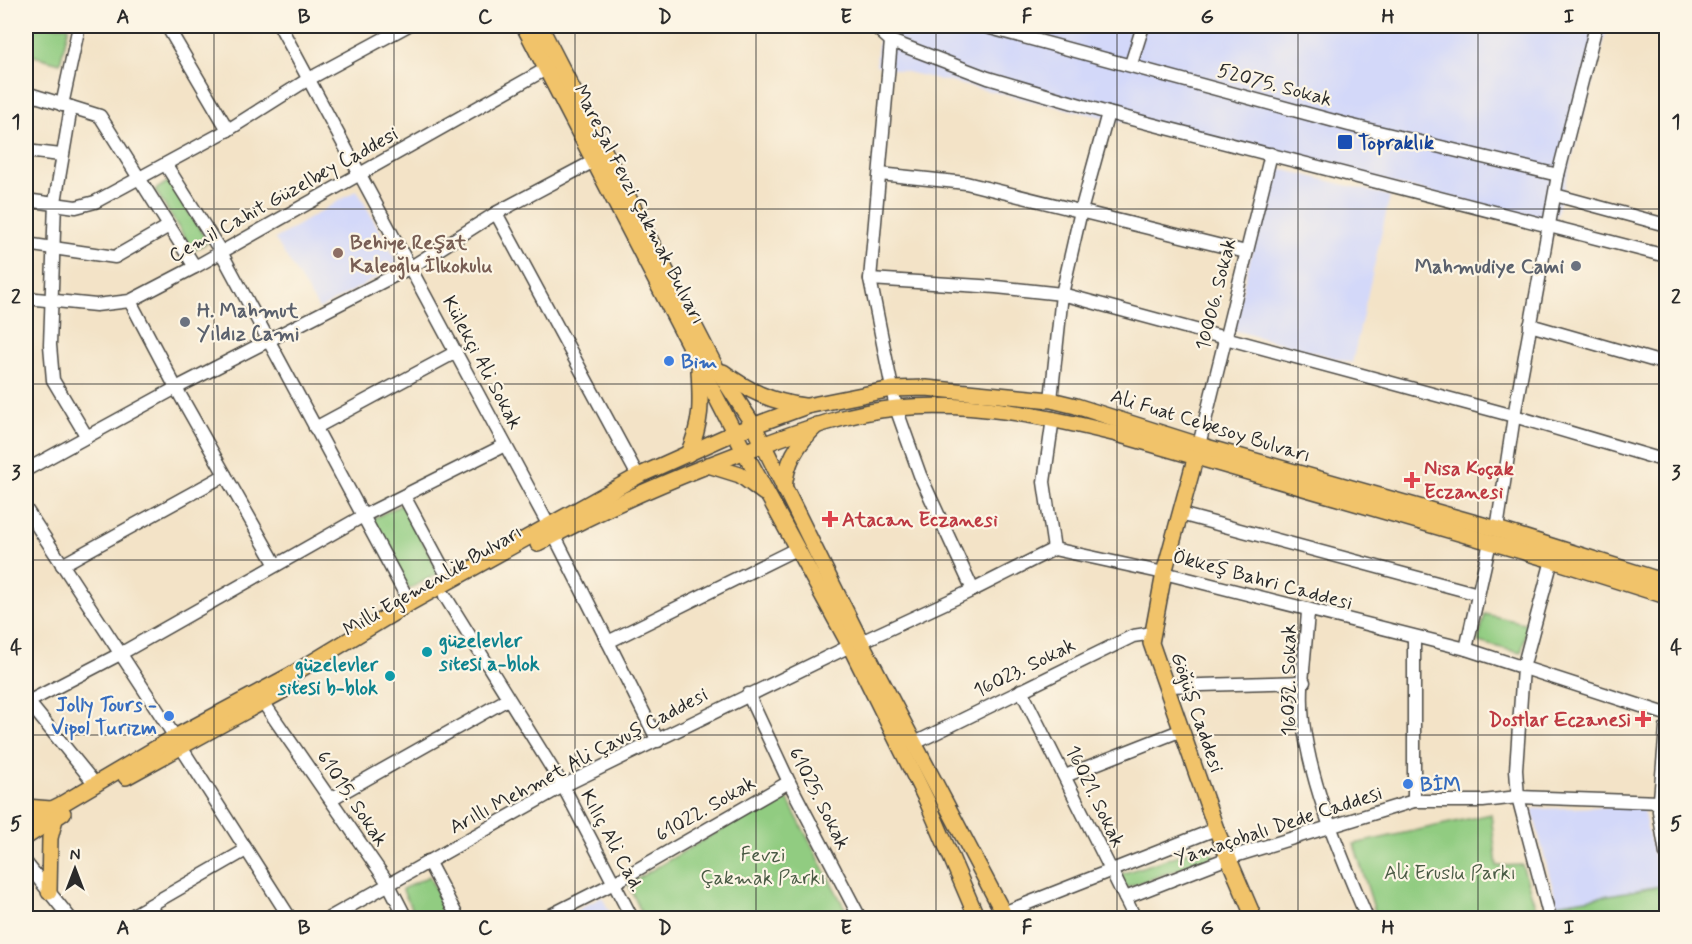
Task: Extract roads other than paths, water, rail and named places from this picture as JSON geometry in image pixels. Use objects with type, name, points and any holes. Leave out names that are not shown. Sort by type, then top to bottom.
[{"type":"main road","name":"Mareşal Fevzi Çakmak Bulvarı","points":[[524,26],[594,161],[707,365],[744,451],[796,549],[855,644]]},
{"type":"main road","points":[[540,26],[707,365],[754,426],[927,801],[973,918]]},
{"type":"main road","points":[[707,365],[747,390],[777,401],[807,406]]},
{"type":"main road","points":[[688,454],[698,431],[702,413],[707,365]]},
{"type":"main road","name":"Ali Fuat Cebesoy Bulvarı","points":[[736,432],[807,406],[892,389],[927,388],[1051,400],[1197,451],[1494,536],[1666,582]]},
{"type":"main road","name":"Milli Egemenlik Bulvarı","points":[[552,531],[645,490],[744,451],[818,425],[896,408],[972,408],[1053,418],[1197,451]]},
{"type":"main road","points":[[784,489],[786,468],[806,436],[818,425]]},
{"type":"main road","name":"Milli Egemenlik Bulvarı","points":[[26,837],[95,784],[263,702],[448,588],[552,531],[638,476],[736,432]]},
{"type":"main road","name":"Göğüş Caddesi","points":[[1197,451],[1164,573],[1151,643],[1216,829],[1254,918]]},
{"type":"main road","points":[[708,465],[740,474],[768,496]]},
{"type":"main road","points":[[1494,536],[1551,560],[1666,596]]},
{"type":"main road","name":"Milli Egemenlik Bulvarı","points":[[26,822],[53,814],[410,603],[448,588]]},
{"type":"main road","points":[[855,644],[915,743],[1005,916]]},
{"type":"main road","points":[[26,807],[53,814],[49,892]]},
{"type":"street","points":[[79,26],[55,202],[51,301],[53,380],[87,437]]},
{"type":"street","points":[[167,26],[228,130]]},
{"type":"street","name":"Külekçi Ali Sokak","points":[[280,26],[552,531],[658,741]]},
{"type":"street","points":[[874,26],[891,41],[988,78],[1108,113],[1666,256]]},
{"type":"street","name":"52075. Sokak","points":[[983,26],[1349,124],[1558,175]]},
{"type":"street","points":[[1131,64],[1143,26]]},
{"type":"street","points":[[1466,649],[1494,536],[1558,175],[1596,26]]},
{"type":"street","points":[[26,200],[55,202],[76,207],[86,205],[140,179],[228,130],[400,27]]},
{"type":"street","points":[[891,41],[870,279],[896,408],[920,475],[973,590]]},
{"type":"street","name":"Cemil Cahit Güzelbey Caddesi","points":[[26,298],[96,305],[130,301],[195,267],[546,69]]},
{"type":"street","points":[[26,93],[100,116],[195,267]]},
{"type":"street","points":[[1051,400],[1062,294],[1081,211],[1108,113]]},
{"type":"street","points":[[26,151],[61,155]]},
{"type":"street","name":"10006. Sokak","points":[[1197,451],[1271,154]]},
{"type":"street","points":[[26,470],[176,388],[411,267],[496,213],[594,161]]},
{"type":"street","points":[[166,165],[221,252],[410,603]]},
{"type":"street","points":[[880,174],[966,183],[1246,252]]},
{"type":"street","points":[[1555,195],[1666,225]]},
{"type":"street","points":[[496,213],[638,476]]},
{"type":"street","points":[[26,244],[115,257],[169,226]]},
{"type":"street","points":[[870,279],[996,287],[1062,294],[1224,340],[1514,416],[1666,461]]},
{"type":"street","points":[[130,301],[176,388],[276,565]]},
{"type":"street","points":[[1530,325],[1666,364]]},
{"type":"street","points":[[315,428],[456,352]]},
{"type":"street","points":[[855,644],[973,590],[1054,549],[1044,482],[1053,418]]},
{"type":"street","points":[[95,784],[26,701],[120,654],[363,516],[506,445]]},
{"type":"street","points":[[62,565],[225,475]]},
{"type":"street","name":"Kılıç Ali Cad.","points":[[404,496],[448,588],[508,699],[563,786],[632,918]]},
{"type":"street","points":[[26,509],[290,918]]},
{"type":"street","points":[[1180,514],[1478,594]]},
{"type":"street","points":[[608,642],[796,549]]},
{"type":"street","name":"Ökkeş Bahri Caddesi","points":[[1054,549],[1164,573],[1414,638],[1466,649],[1666,714]]},
{"type":"street","points":[[1550,918],[1518,797],[1518,728],[1523,668],[1551,560]]},
{"type":"street","name":"16032. Sokak","points":[[1308,611],[1303,719],[1310,762],[1330,827],[1367,918]]},
{"type":"street","name":"16023. Sokak","points":[[915,743],[1133,636],[1153,633]]},
{"type":"street","points":[[1414,638],[1414,801]]},
{"type":"street","name":"Arıllı Mehmet Ali Çavuş Caddesi","points":[[329,918],[563,786],[658,741],[748,694],[855,644]]},
{"type":"street","points":[[1167,686],[1304,682]]},
{"type":"street","name":"16021. Sokak","points":[[1021,690],[1135,918]]},
{"type":"street","name":"61025. Sokak","points":[[748,694],[789,782],[860,918]]},
{"type":"street","points":[[331,799],[508,699]]},
{"type":"street","name":"61015. Sokak","points":[[263,702],[388,883],[406,918]]},
{"type":"street","points":[[1666,728],[1660,802],[1666,854]]},
{"type":"street","points":[[1065,776],[1182,730]]},
{"type":"street","name":"61022. Sokak","points":[[544,918],[614,883],[789,782]]},
{"type":"street","name":"Yamaçobalı Dede Caddesi","points":[[1125,898],[1228,858],[1414,801],[1483,801],[1518,797],[1660,802]]},
{"type":"street","name":"Yamaçobalı Dede Caddesi","points":[[1005,916],[1111,870],[1216,829]]},
{"type":"street","points":[[128,918],[246,849]]},
{"type":"street","points":[[428,861],[458,918]]},
{"type":"street","points":[[26,863],[70,918]]},
{"type":"street","points":[[150,906],[159,918]]},
{"type":"place","name":"Topraklık","points":[[1345,142]]},
{"type":"place","name":"Behiye Reşat Kaleoğlu İlkokulu","points":[[338,253]]},
{"type":"place","name":"Mahmudiye Cami","points":[[1576,266]]},
{"type":"place","name":"H. Mahmut Yıldız Cami","points":[[185,322]]},
{"type":"place","name":"Bim","points":[[669,361]]},
{"type":"place","name":"Nisa Koçak Eczanesi","points":[[1412,480]]},
{"type":"place","name":"Atacan Eczanesi","points":[[830,519]]},
{"type":"place","name":"güzelevler sitesi a-blok","points":[[427,652]]},
{"type":"place","name":"güzelevler sitesi b-blok","points":[[390,676]]},
{"type":"place","name":"Jolly Tours - Vipol Turizm","points":[[169,716]]},
{"type":"place","name":"Dostlar Eczanesi","points":[[1643,719]]},
{"type":"place","name":"BİM","points":[[1408,784]]},
{"type":"park label","name":"Fevzi Çakmak Parkı","points":[[763,866]]},
{"type":"park label","name":"Ali Eruslu Parkı","points":[[1450,872]]}]
